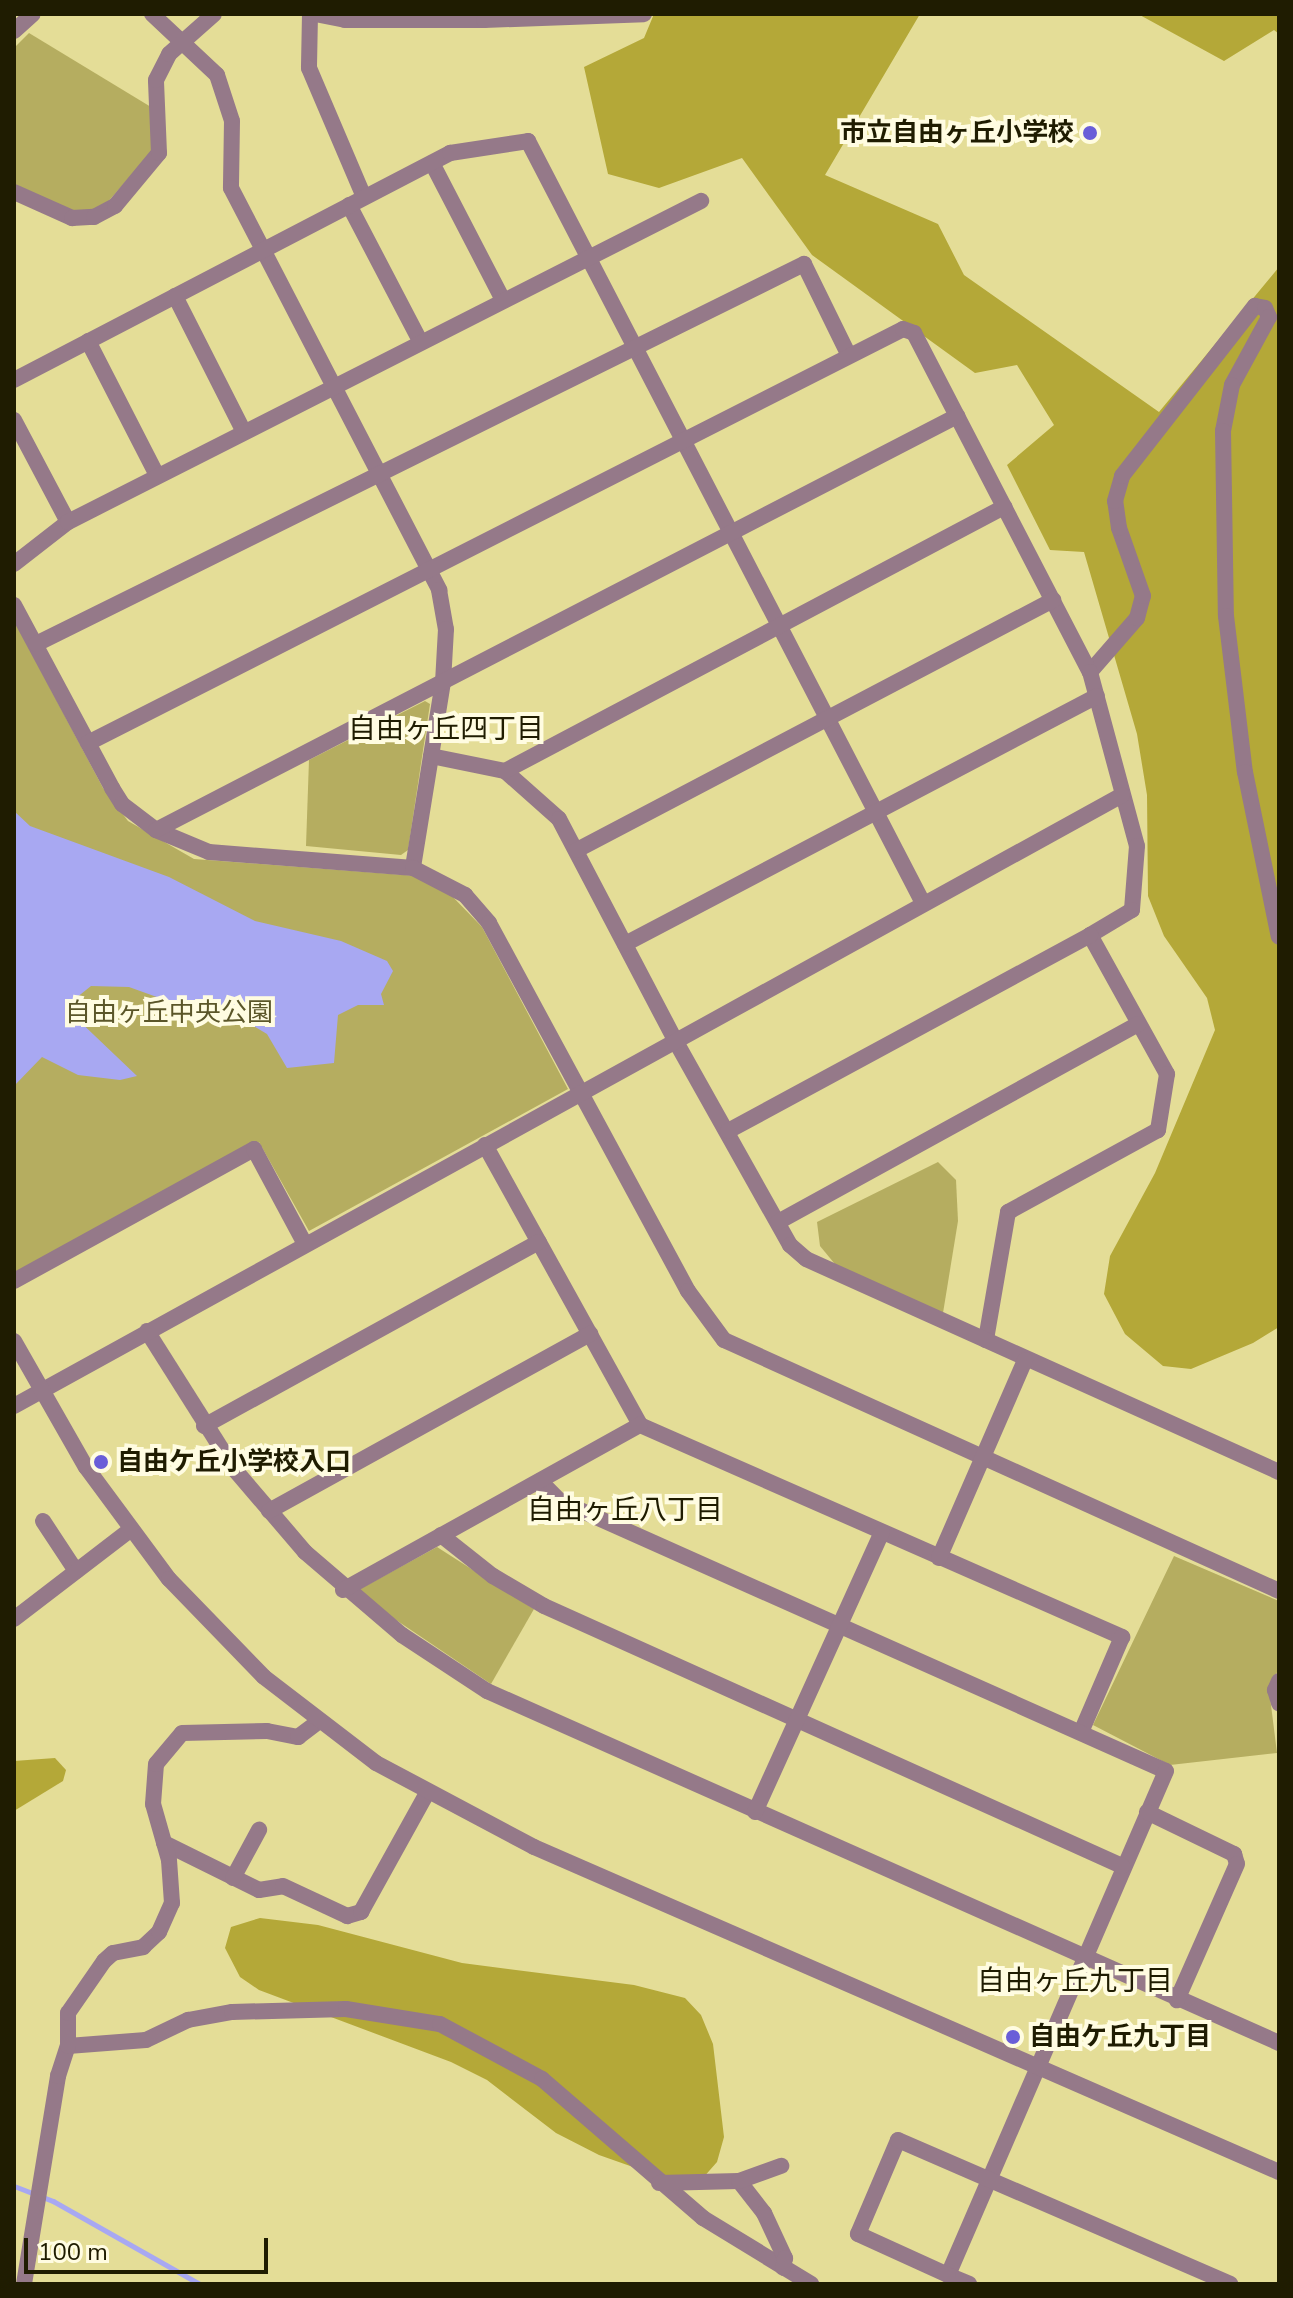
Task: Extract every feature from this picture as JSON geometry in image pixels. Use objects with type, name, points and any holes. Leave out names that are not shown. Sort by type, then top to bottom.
[{"type":"street","points":[[14,31],[33,14]]},
{"type":"street","points":[[152,14],[184,39],[217,75],[227,94],[232,121],[231,188],[429,570],[446,629],[443,682],[413,868]]},
{"type":"street","points":[[14,192],[72,218],[94,217],[115,206],[159,153],[162,135],[153,92],[169,54],[214,14]]},
{"type":"street","points":[[420,341],[356,201],[309,68],[313,14],[345,20],[644,14]]},
{"type":"street","points":[[14,380],[450,153],[528,141],[923,903]]},
{"type":"street","points":[[432,163],[503,300]]},
{"type":"street","points":[[14,564],[68,522],[332,384],[701,201]]},
{"type":"street","points":[[36,644],[636,350],[804,264],[849,356]]},
{"type":"street","points":[[175,296],[243,430]]},
{"type":"street","points":[[1090,672],[1137,618],[1143,596],[1119,528],[1115,501],[1122,476],[1255,306],[1265,308],[1269,317],[1232,385],[1223,431],[1226,616],[1245,772],[1279,937]]},
{"type":"street","points":[[88,743],[903,329],[914,333],[1090,672],[1137,846],[1132,910],[728,1131]]},
{"type":"street","points":[[88,341],[157,475]]},
{"type":"street","points":[[156,830],[957,416]]},
{"type":"street","points":[[14,420],[68,522]]},
{"type":"street","points":[[505,771],[1004,507]]},
{"type":"street","points":[[577,850],[1053,600]]},
{"type":"street","points":[[14,605],[122,804],[156,830],[209,852],[413,868],[465,895],[489,923],[688,1291],[724,1340],[1279,1591]]},
{"type":"street","points":[[625,944],[1097,696]]},
{"type":"street","points":[[431,756],[505,771],[545,801],[577,850],[676,1042],[790,1245],[806,1259],[1279,1472]]},
{"type":"street","points":[[14,1406],[1122,795]]},
{"type":"street","points":[[986,1340],[1008,1212],[1158,1130],[1167,1074],[1090,935]]},
{"type":"street","points":[[778,1222],[1138,1024]]},
{"type":"street","points":[[485,1145],[640,1425],[1122,1637],[1081,1732]]},
{"type":"street","points":[[14,1281],[254,1149],[305,1244]]},
{"type":"street","points":[[204,1426],[539,1242]]},
{"type":"street","points":[[147,1331],[204,1426],[269,1511],[343,1590],[487,1691],[1082,1959],[1279,2043]]},
{"type":"street","points":[[269,1511],[590,1334]]},
{"type":"street","points":[[14,1341],[41,1391],[130,1530],[211,1626],[319,1721],[427,1793],[534,1847],[1279,2172]]},
{"type":"street","points":[[939,1558],[985,1459],[1025,1360]]},
{"type":"street","points":[[343,1590],[640,1425]]},
{"type":"street","points":[[540,1481],[560,1501],[1166,1771],[1035,2066],[948,2275]]},
{"type":"street","points":[[43,1521],[76,1571]]},
{"type":"street","points":[[14,1619],[130,1530]]},
{"type":"street","points":[[755,1812],[882,1532]]},
{"type":"street","points":[[441,1535],[493,1576],[544,1606],[1122,1866]]},
{"type":"street","points":[[1279,1681],[1275,1690],[1279,1703]]},
{"type":"street","points":[[24,2284],[58,2076],[68,2046],[68,2013],[104,1961],[113,1953],[143,1947],[159,1932],[172,1903],[164,1843],[153,1804],[156,1764],[182,1733],[267,1731],[298,1737],[319,1721]]},
{"type":"street","points":[[164,1843],[259,1890],[283,1886],[347,1916],[361,1912],[427,1793]]},
{"type":"street","points":[[1147,1812],[1234,1854],[1237,1864],[1177,2000]]},
{"type":"street","points":[[233,1878],[259,1830]]},
{"type":"street","points":[[68,2046],[146,2040],[188,2020],[232,2012],[394,2013],[440,2024],[542,2079],[703,2218],[811,2284]]},
{"type":"street","points":[[969,2284],[858,2234],[898,2140],[1230,2284]]},
{"type":"street","points":[[659,2183],[739,2181],[781,2166]]},
{"type":"street","points":[[739,2181],[764,2213],[785,2258],[783,2268]]},
{"type":"green space","points":[[29,33],[151,107],[155,148],[106,204],[91,212],[69,212],[14,185],[14,48]]},
{"type":"green space","name":"自由ヶ丘中央公園","points":[[14,620],[103,788],[128,821],[194,859],[417,876],[449,893],[482,927],[568,1089],[309,1231],[259,1142],[14,1276]]},
{"type":"green space","points":[[425,701],[430,704],[408,850],[401,855],[306,846],[309,760]]},
{"type":"green space","points":[[938,1162],[956,1180],[958,1221],[943,1313],[839,1269],[820,1246],[817,1222]]},
{"type":"green space","points":[[437,1547],[534,1609],[491,1684],[359,1595],[360,1589]]},
{"type":"green space","points":[[1174,1556],[1279,1601],[1279,1668],[1269,1689],[1277,1753],[1170,1765],[1093,1725]]},
{"type":"shaded area","points":[[654,14],[920,14],[825,175],[938,224],[964,275],[1159,412],[1279,267],[1279,1327],[1253,1343],[1191,1369],[1163,1366],[1125,1334],[1104,1294],[1110,1256],[1155,1173],[1215,1030],[1207,998],[1164,936],[1148,896],[1147,795],[1137,734],[1084,552],[1050,550],[1007,465],[1054,425],[1017,365],[975,373],[812,255],[742,158],[659,188],[608,174],[584,67],[644,38]]},
{"type":"shaded area","points":[[1138,14],[1279,14],[1279,34],[1274,30],[1224,61]]},
{"type":"shaded area","points":[[55,1758],[66,1770],[63,1781],[14,1811],[14,1761]]},
{"type":"shaded area","points":[[260,1918],[318,1925],[462,1963],[634,1985],[685,1998],[701,2015],[713,2044],[724,2137],[717,2162],[702,2179],[684,2185],[599,2155],[556,2133],[487,2080],[451,2062],[259,1990],[240,1977],[225,1948],[231,1927]]},
{"type":"water","points":[[14,811],[30,826],[169,877],[255,921],[341,941],[387,961],[393,971],[381,994],[384,1005],[358,1005],[338,1015],[334,1063],[287,1068],[267,1034],[252,1025],[218,1019],[129,987],[91,986],[76,998],[73,1015],[137,1076],[120,1080],[78,1075],[42,1057],[14,1086]]},
{"type":"waterway","points":[[14,2186],[53,2201],[200,2284]]},
{"type":"place","name":"市立自由ヶ丘小学校","points":[[1090,133]]},
{"type":"place","name":"自由ケ丘小学校入口","points":[[101,1462]]},
{"type":"place","name":"自由ケ丘九丁目","points":[[1013,2037]]},
{"type":"district","name":"自由ヶ丘四丁目","points":[[446,729]]},
{"type":"district","name":"自由ヶ丘八丁目","points":[[625,1510]]},
{"type":"district","name":"自由ヶ丘九丁目","points":[[1075,1981]]}]
